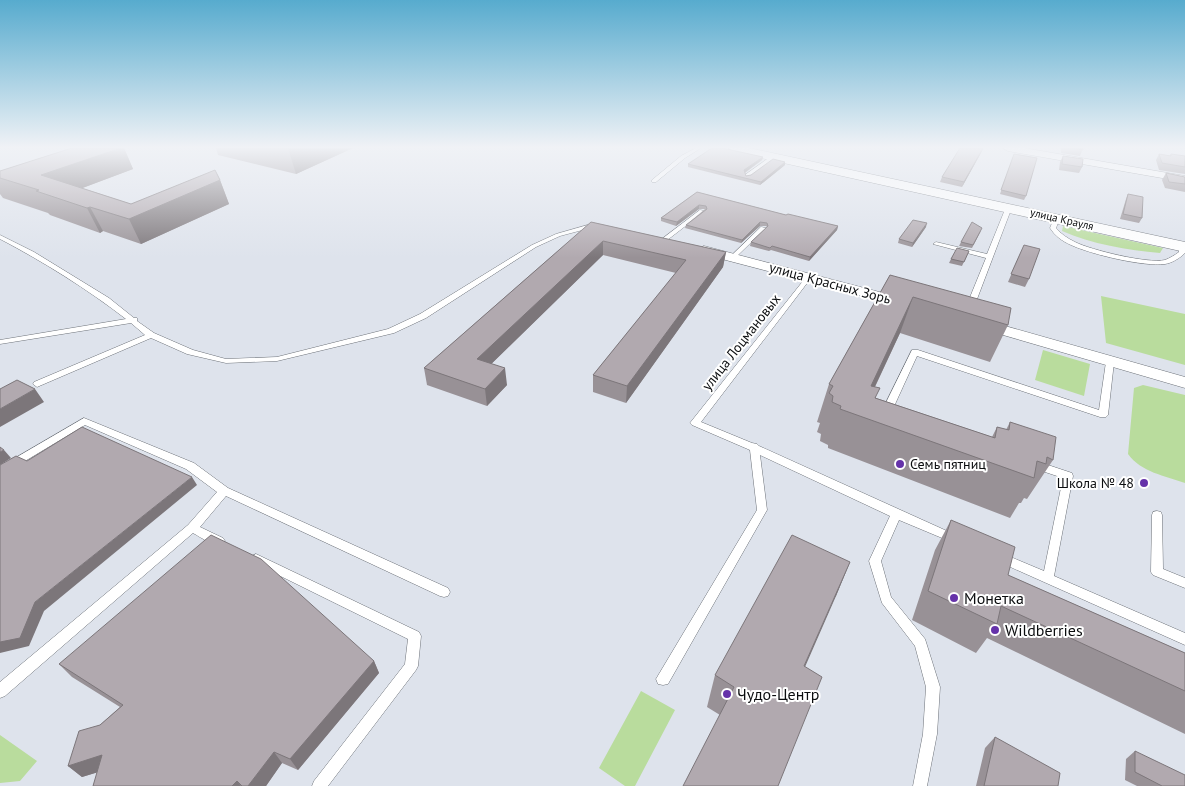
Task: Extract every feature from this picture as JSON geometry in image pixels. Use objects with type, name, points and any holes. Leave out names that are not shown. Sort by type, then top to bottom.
[{"type":"street","name":"улица Крауля","points":[[907,185],[1184,246]]},
{"type":"street","points":[[588,227],[606,228]]},
{"type":"street","name":"улица Красных Зорь","points":[[648,236],[917,307]]},
{"type":"street","points":[[972,317],[1110,362],[1185,383]]},
{"type":"lane","points":[[972,317],[990,257],[1009,207]]},
{"type":"lane","points":[[664,240],[702,211]]},
{"type":"lane","points":[[1057,218],[1053,228],[1057,235],[1076,245],[1098,251],[1149,262],[1163,262],[1182,253],[1184,246]]},
{"type":"lane","points":[[0,237],[32,253],[106,300],[152,335],[190,352],[226,361],[278,360],[392,331],[423,316],[534,246],[558,235],[588,227]]},
{"type":"lane","points":[[733,257],[763,228]]},
{"type":"lane","points":[[936,244],[990,257]]},
{"type":"lane","name":"улица Лоцмановых","points":[[754,446],[695,423],[809,277]]},
{"type":"lane","points":[[0,342],[134,320]]},
{"type":"lane","points":[[37,384],[152,335]]},
{"type":"lane","points":[[882,423],[914,352],[1103,415],[1110,362]]},
{"type":"lane","points":[[0,472],[84,421],[190,466],[224,492],[444,592]]},
{"type":"lane","points":[[754,446],[896,515],[968,545]]},
{"type":"lane","points":[[663,679],[762,510],[754,446]]},
{"type":"lane","points":[[1026,461],[1068,476],[1048,578]]},
{"type":"lane","points":[[0,691],[192,528],[224,492]]},
{"type":"lane","points":[[896,515],[875,561],[886,599],[921,643],[933,686],[930,734],[920,786]]},
{"type":"lane","points":[[1157,515],[1158,572],[1185,583]]},
{"type":"lane","points":[[192,528],[228,545]]},
{"type":"lane","points":[[986,552],[1185,639]]},
{"type":"lane","points":[[246,554],[415,636],[410,666],[319,786]]},
{"type":"green space","points":[[1063,226],[1163,248],[1160,253],[1110,246],[1073,236],[1062,231]]},
{"type":"green space","points":[[1101,296],[1185,314],[1185,365],[1106,343]]},
{"type":"green space","points":[[1043,350],[1090,364],[1084,396],[1035,380]]},
{"type":"green space","points":[[1143,385],[1185,395],[1185,483],[1146,469],[1128,454],[1134,388]]},
{"type":"green space","points":[[641,691],[675,710],[635,786],[625,786],[599,768]]},
{"type":"green space","points":[[0,735],[37,761],[20,781],[0,783]]},
{"type":"building","points":[[22,185],[71,185],[131,204],[179,185],[209,185],[129,219],[90,207],[87,208],[36,191],[39,190]]},
{"type":"building","points":[[1003,185],[1029,185],[1026,196],[1001,190]]},
{"type":"building","points":[[697,192],[838,226],[810,257],[751,242],[768,226],[767,223],[760,222],[742,240],[686,225],[707,209],[706,206],[699,205],[677,222],[661,218]]},
{"type":"building","points":[[1128,194],[1143,197],[1142,218],[1123,214]]},
{"type":"building","points":[[913,220],[927,223],[913,243],[899,239]]},
{"type":"building","points":[[591,222],[726,252],[627,386],[593,375],[686,260],[603,241],[477,359],[505,368],[485,389],[424,368]]},
{"type":"building","points":[[972,222],[982,228],[973,245],[961,242]]},
{"type":"building","points":[[1024,245],[1040,249],[1029,279],[1011,274]]},
{"type":"building","points":[[957,248],[969,251],[964,262],[951,259]]},
{"type":"building","points":[[890,275],[1011,308],[1008,325],[913,297],[871,386],[880,388],[875,398],[995,438],[997,427],[1009,430],[1010,422],[1056,437],[1053,460],[1047,457],[1046,464],[1037,461],[1034,478],[840,409],[841,406],[832,402],[833,396],[829,393],[833,386],[829,384]]},
{"type":"building","points":[[17,380],[35,389],[0,409],[0,389]]},
{"type":"building","points":[[82,427],[192,477],[35,602],[20,638],[0,642],[0,465],[16,456],[27,461]]},
{"type":"building","points":[[951,520],[1015,547],[1008,575],[1185,653],[1185,691],[1001,606],[997,624],[928,591]]},
{"type":"building","points":[[211,535],[261,559],[374,661],[290,759],[274,752],[248,786],[242,786],[237,781],[232,786],[93,786],[102,755],[68,766],[79,731],[100,725],[123,705],[59,664]]},
{"type":"building","points":[[792,535],[850,562],[804,666],[822,677],[778,786],[683,786],[734,687],[715,675]]},
{"type":"building","points":[[995,737],[1060,773],[1058,786],[984,786]]},
{"type":"building","points":[[1135,751],[1185,775],[1185,786],[1162,786],[1135,772]]},
{"type":"place","name":"Семь пятниц","points":[[900,464]]},
{"type":"place","name":"Школа № 48","points":[[1144,483]]},
{"type":"place","name":"Монетка","points":[[954,598]]},
{"type":"place","name":"Wildberries","points":[[995,630]]},
{"type":"place","name":"Чудо-Центр","points":[[727,694]]}]
